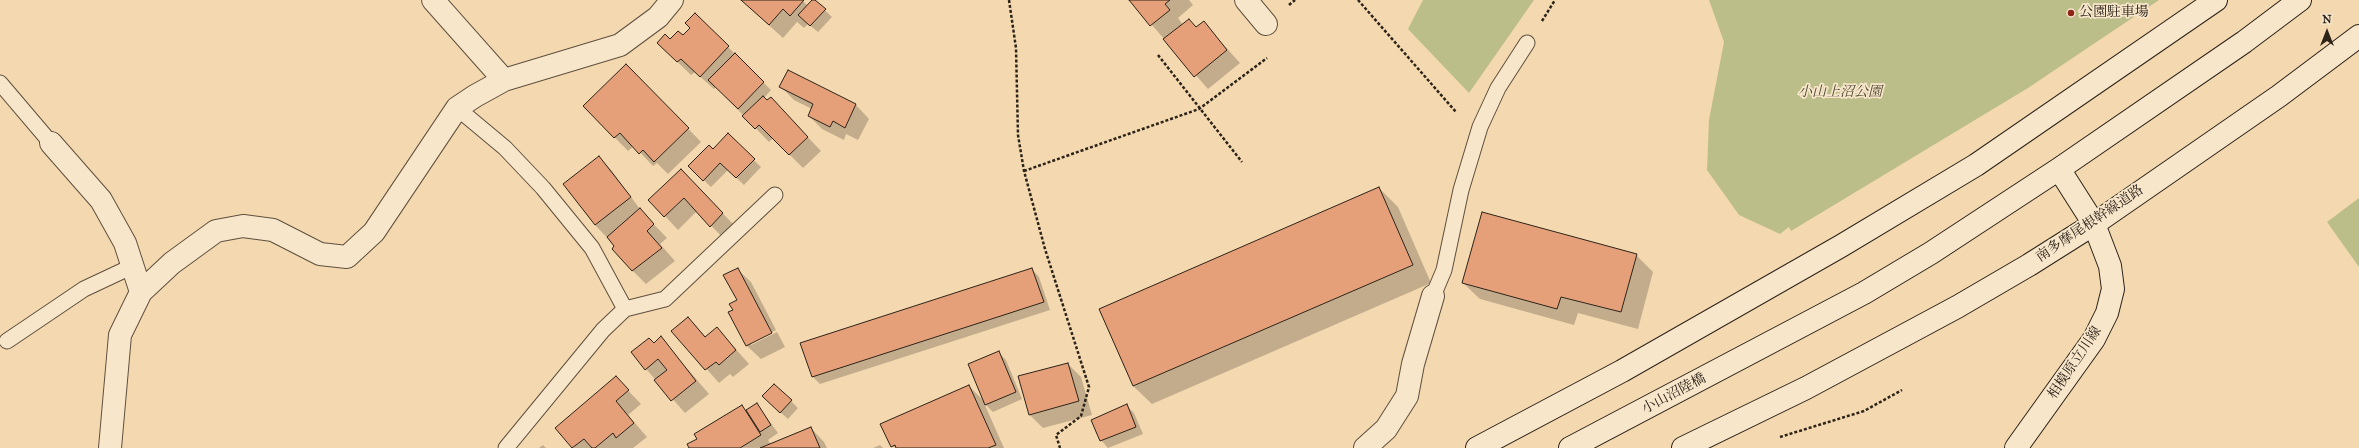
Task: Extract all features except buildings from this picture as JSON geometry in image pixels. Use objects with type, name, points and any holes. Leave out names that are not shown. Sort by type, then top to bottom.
[{"type":"main road","points":[[433,0],[504,80]]},
{"type":"main road","points":[[110,448],[120,334],[141,292],[172,263],[216,231],[243,226],[273,230],[320,254],[347,257],[374,232],[457,108],[504,80],[620,45],[658,17],[672,0]]},
{"type":"main road","points":[[1246,0],[1266,24]]},
{"type":"main road","points":[[1477,448],[1629,367],[1841,246],[1969,169],[2216,0]]},
{"type":"main road","points":[[2059,169],[2244,42],[2300,0]]},
{"type":"main road","name":"南多摩尾根幹線道路","points":[[1682,448],[1806,388],[1957,307],[2094,224],[2279,96],[2359,36]]},
{"type":"main road","points":[[51,143],[101,200],[125,243],[141,292]]},
{"type":"main road","name":"相模原立川線","points":[[2016,448],[2094,339],[2107,313],[2113,289],[2110,266],[2094,224],[2059,169]]},
{"type":"main road","name":"小山沼陸橋","points":[[1570,448],[1778,340],[1924,257],[2059,169]]},
{"type":"main road","points":[[1365,448],[1386,429],[1407,396],[1413,364],[1433,296]]},
{"type":"lane","points":[[1433,296],[1444,270],[1461,190],[1480,127],[1498,88],[1527,43]]},
{"type":"lane","points":[[0,83],[51,143]]},
{"type":"lane","points":[[457,108],[506,148],[557,206],[592,248],[625,309]]},
{"type":"lane","points":[[506,448],[603,330],[625,309],[665,299],[775,195]]},
{"type":"lane","points":[[7,341],[84,289],[133,266]]},
{"type":"path","points":[[1009,0],[1016,48],[1018,135],[1024,171],[1045,249],[1089,387],[1081,416],[1056,435],[1060,448]]},
{"type":"path","points":[[1358,0],[1458,114]]},
{"type":"path","points":[[1158,55],[1242,162]]},
{"type":"path","points":[[1024,171],[1199,109],[1268,58]]},
{"type":"path","points":[[1785,437],[1864,411],[1902,390]]},
{"type":"green space","points":[[1423,0],[1534,0],[1469,93],[1408,29]]},
{"type":"green space","name":"小山上沼公園","points":[[1709,0],[2159,0],[2028,88],[1791,231],[1789,227],[1780,234],[1739,215],[1707,170],[1709,120],[1724,42]]},
{"type":"green space","points":[[2359,198],[2359,267],[2327,222]]},
{"type":"place","name":"公園駐車場","points":[[2071,13]]}]
